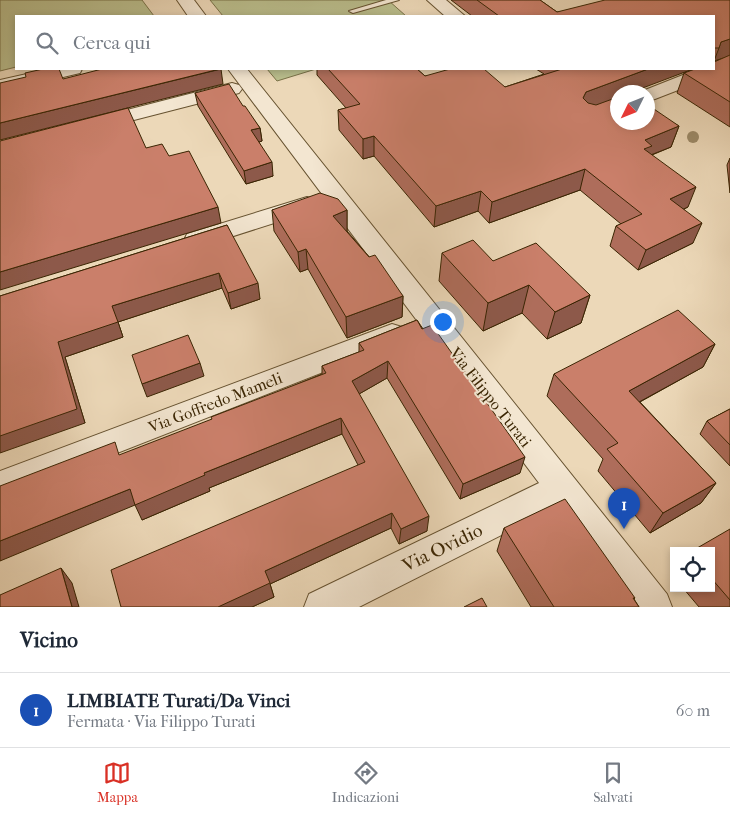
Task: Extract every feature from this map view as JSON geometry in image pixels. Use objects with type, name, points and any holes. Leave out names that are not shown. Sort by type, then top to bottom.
[{"type":"street","points":[[185,0],[196,15]]},
{"type":"street","points":[[435,0],[455,15]]},
{"type":"street","points":[[715,69],[730,63]]},
{"type":"street","points":[[0,86],[69,70]]},
{"type":"street","points":[[655,91],[711,70]]},
{"type":"street","points":[[76,129],[243,77]]},
{"type":"street","name":"Via Filippo Turati","points":[[243,77],[654,607]]},
{"type":"street","points":[[176,246],[335,197]]},
{"type":"street","name":"Via Goffredo Mameli","points":[[0,485],[430,319]]},
{"type":"street","name":"Via Ovidio","points":[[322,607],[562,488]]},
{"type":"lane","points":[[353,11],[395,0]]},
{"type":"green space","points":[[0,0],[142,0],[153,15],[15,15],[15,67],[0,71]]},
{"type":"green space","points":[[210,0],[388,0],[405,15],[222,15]]},
{"type":"green space","points":[[268,70],[313,70],[277,81]]},
{"type":"building","points":[[477,0],[540,0],[557,12],[605,0],[730,0],[730,39],[721,42],[719,48],[715,48],[715,15],[498,15]]},
{"type":"building","points":[[730,55],[730,102],[684,73],[692,70],[715,70],[715,62]]},
{"type":"building","points":[[38,70],[59,70],[63,79],[98,70],[216,70],[0,123],[0,83],[26,77],[25,73]]},
{"type":"building","points":[[329,70],[418,70],[425,76],[446,70],[485,70],[505,87],[559,70],[645,70],[586,92],[583,98],[588,103],[596,105],[610,100],[610,130],[655,130],[655,110],[679,126],[645,140],[652,146],[644,149],[696,187],[670,199],[702,223],[646,250],[616,226],[642,214],[585,169],[492,202],[481,191],[436,206],[374,136],[363,139],[338,110],[360,104]]},
{"type":"building","points":[[229,84],[260,128],[251,130],[272,162],[244,171],[195,93]]},
{"type":"building","points":[[128,108],[146,148],[162,144],[169,156],[189,151],[218,207],[0,272],[0,141]]},
{"type":"building","points":[[320,193],[338,199],[347,210],[333,216],[369,257],[375,255],[403,296],[346,317],[306,249],[298,252],[272,210]]},
{"type":"building","points":[[227,225],[258,283],[228,293],[219,273],[112,306],[118,322],[58,342],[77,409],[0,436],[0,296]]},
{"type":"building","points":[[473,240],[493,261],[536,243],[590,295],[555,312],[529,285],[488,303],[442,253]]},
{"type":"building","points":[[678,310],[715,344],[629,391],[716,483],[663,513],[607,449],[618,443],[554,374]]},
{"type":"building","points":[[417,320],[422,329],[432,325],[525,457],[463,484],[388,361],[352,381],[429,516],[401,529],[392,513],[265,571],[270,583],[218,607],[121,607],[111,570],[365,462],[341,418],[204,473],[205,475],[135,505],[130,489],[0,541],[0,486],[115,442],[119,455],[212,419],[211,417],[326,373],[322,366],[364,350],[359,343]]},
{"type":"building","points":[[188,335],[200,363],[142,384],[132,355]]},
{"type":"building","points":[[730,409],[730,445],[707,421]]},
{"type":"building","points":[[565,499],[635,598],[633,598],[639,607],[554,607],[504,528]]},
{"type":"building","points":[[730,529],[730,600],[715,583],[715,547],[699,547]]},
{"type":"building","points":[[61,568],[72,607],[0,607],[0,595]]},
{"type":"building","points":[[482,598],[487,607],[464,607]]},
{"type":"place","name":"LIMBIATE Turati/Da Vinci","points":[[624,529]]}]
